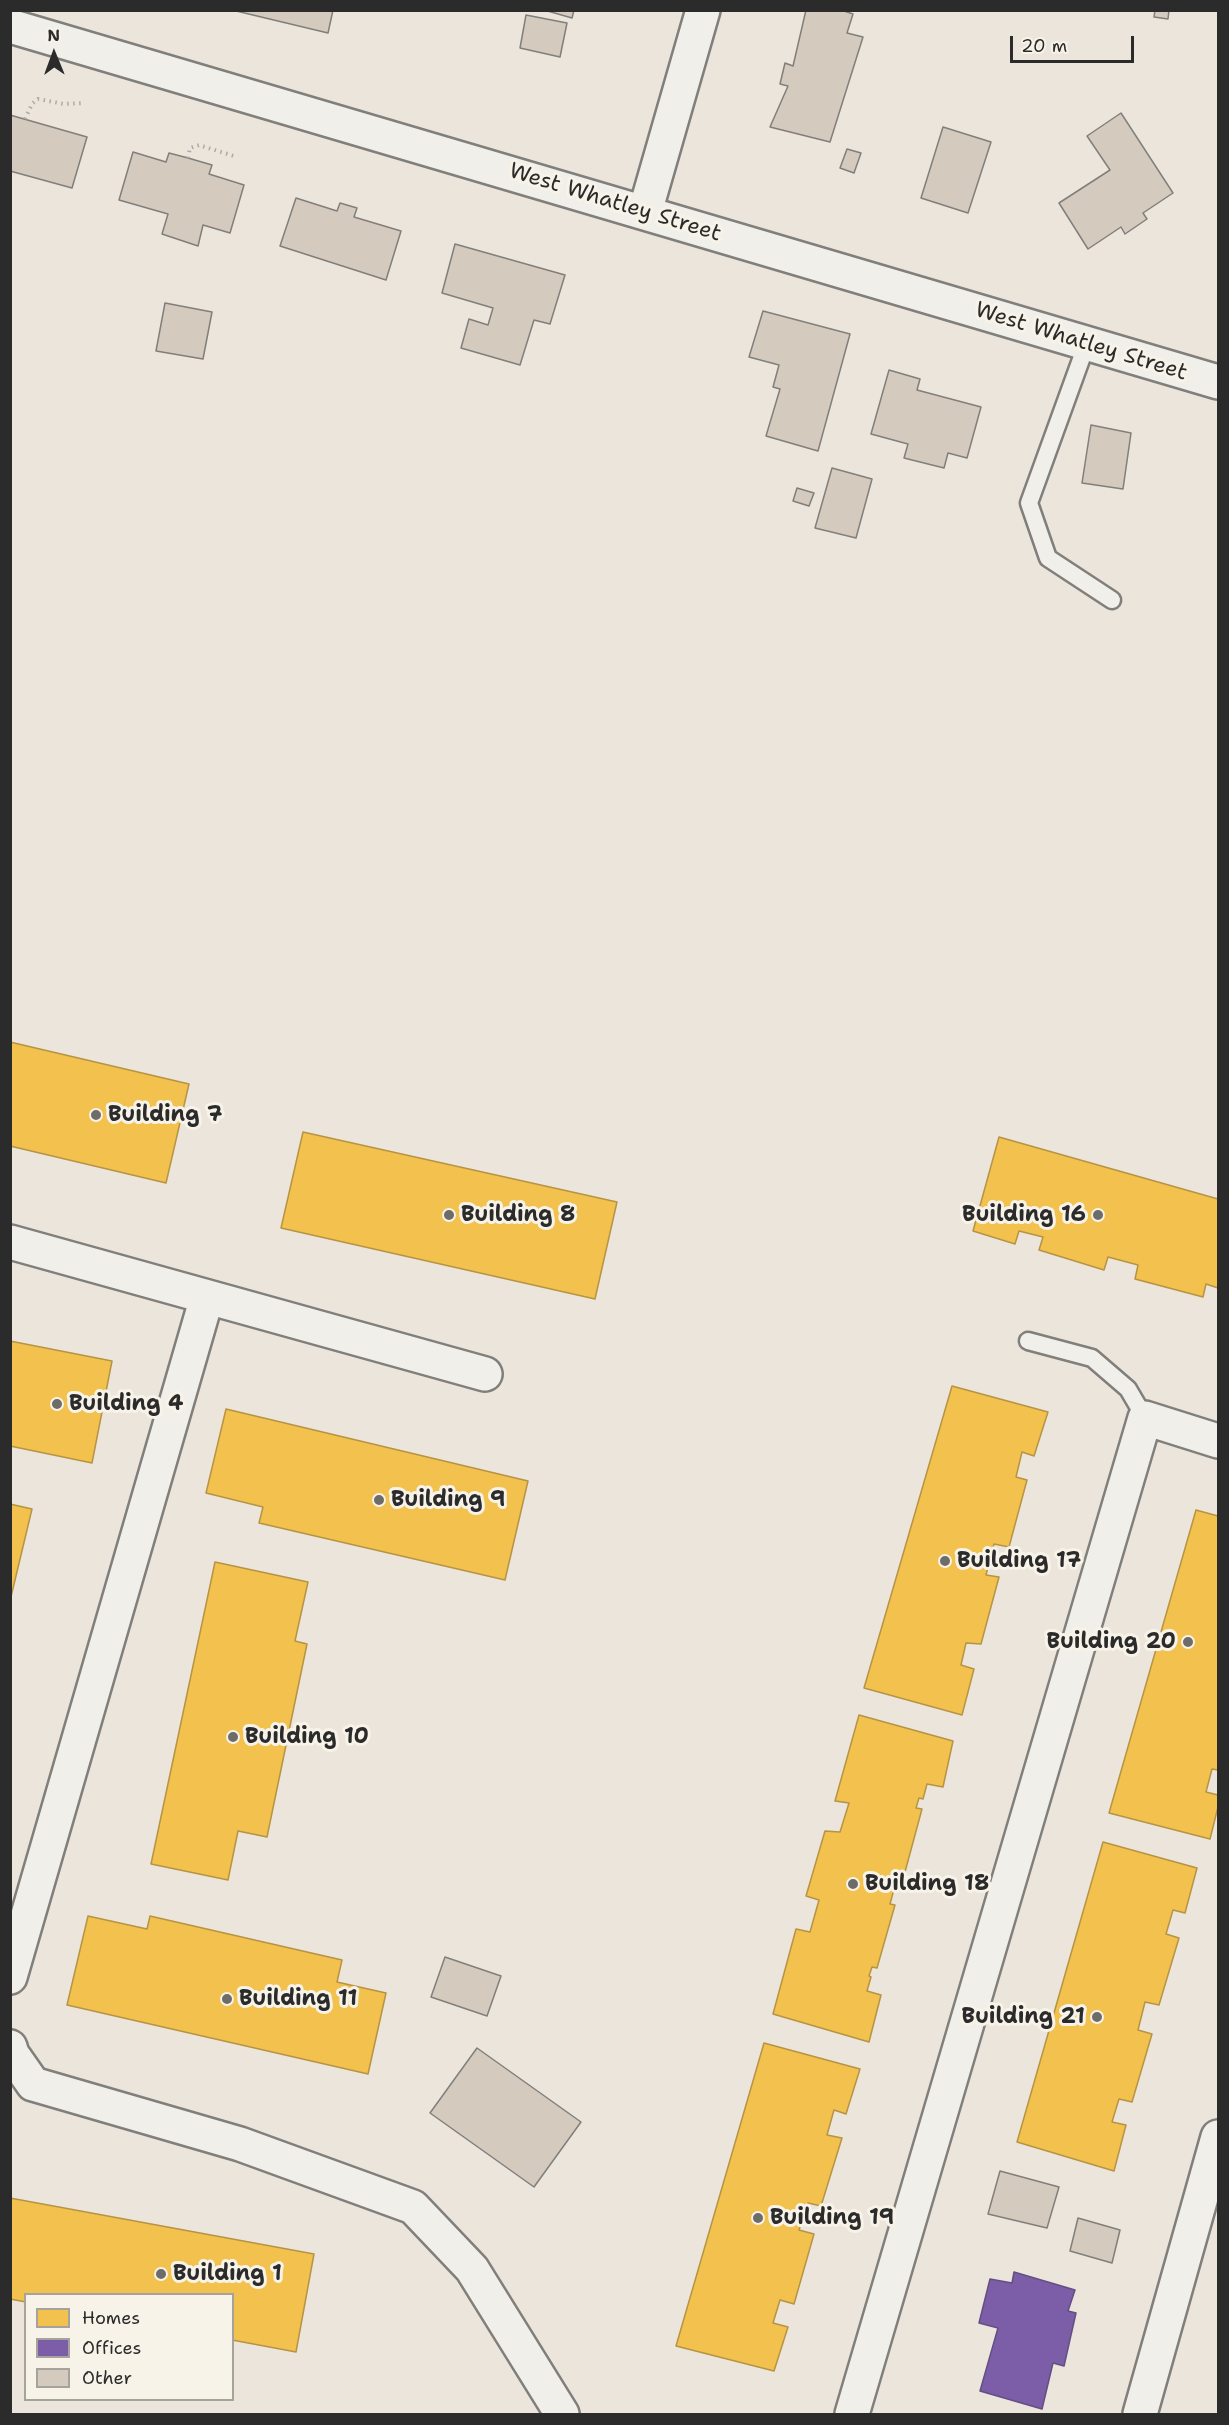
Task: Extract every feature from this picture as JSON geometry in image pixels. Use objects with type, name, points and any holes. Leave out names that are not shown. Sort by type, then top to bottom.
[{"type":"street","points":[[645,212],[703,10]]},
{"type":"street","name":"West Whatley Street","points":[[10,26],[1087,343],[1217,376]]},
{"type":"street","points":[[10,1242],[484,1374]]},
{"type":"street","points":[[10,1977],[207,1297]]},
{"type":"street","points":[[852,2415],[1145,1418],[1218,1441]]},
{"type":"street","points":[[10,2047],[12,2055],[33,2084],[240,2144],[413,2208],[472,2269],[562,2415]]},
{"type":"street","points":[[1140,2415],[1218,2137]]},
{"type":"lane","points":[[1087,343],[1029,503],[1048,558],[1112,600]]},
{"type":"lane","points":[[1028,1341],[1092,1358],[1128,1389],[1145,1418]]},
{"type":"path","points":[[25,119],[32,104],[38,99],[64,105],[85,103]]},
{"type":"path","points":[[188,158],[190,148],[200,145],[237,157]]},
{"type":"building: Homes","name":"Building 7","points":[[10,1042],[189,1084],[166,1183],[10,1146]]},
{"type":"building: Homes","name":"Building 8","points":[[303,1132],[617,1202],[595,1299],[281,1228]]},
{"type":"building: Homes","name":"Building 16","points":[[999,1137],[1218,1199],[1218,1288],[1206,1284],[1203,1297],[1135,1279],[1138,1265],[1108,1257],[1104,1270],[1039,1250],[1043,1237],[1019,1231],[1015,1244],[973,1231]]},
{"type":"building: Homes","name":"Building 4","points":[[10,1341],[112,1361],[92,1463],[10,1446]]},
{"type":"building: Homes","name":"Building 17","points":[[952,1386],[1048,1412],[1034,1456],[1022,1452],[1016,1477],[1027,1480],[1009,1547],[994,1544],[986,1575],[999,1577],[981,1644],[966,1643],[961,1665],[974,1669],[962,1715],[864,1688]]},
{"type":"building: Homes","name":"Building 9","points":[[226,1409],[528,1481],[505,1580],[259,1523],[263,1507],[206,1493]]},
{"type":"building: Homes","points":[[10,1504],[32,1509],[10,1601]]},
{"type":"building: Homes","name":"Building 20","points":[[1196,1510],[1218,1516],[1218,1770],[1212,1769],[1206,1792],[1218,1795],[1218,1807],[1210,1839],[1109,1813]]},
{"type":"building: Homes","name":"Building 10","points":[[215,1562],[308,1582],[295,1641],[307,1644],[267,1837],[238,1831],[228,1880],[151,1864]]},
{"type":"building: Homes","name":"Building 18","points":[[859,1715],[953,1741],[943,1787],[927,1784],[923,1799],[919,1798],[916,1808],[922,1809],[905,1872],[899,1871],[890,1904],[895,1905],[877,1968],[872,1967],[869,1976],[871,1977],[867,1991],[881,1995],[869,2042],[773,2014],[796,1929],[810,1932],[819,1900],[806,1896],[825,1831],[840,1832],[849,1803],[835,1801]]},
{"type":"building: Homes","name":"Building 21","points":[[1103,1842],[1197,1868],[1185,1913],[1173,1910],[1166,1934],[1179,1938],[1159,2005],[1145,2002],[1138,2030],[1152,2034],[1132,2102],[1119,2099],[1112,2122],[1126,2125],[1114,2171],[1017,2142]]},
{"type":"building: Homes","name":"Building 11","points":[[88,1916],[147,1929],[150,1916],[342,1960],[337,1982],[386,1993],[368,2074],[67,2005]]},
{"type":"building: Homes","name":"Building 19","points":[[764,2043],[860,2069],[846,2114],[834,2110],[827,2135],[842,2138],[821,2206],[808,2203],[799,2230],[814,2234],[794,2304],[780,2300],[773,2323],[788,2327],[774,2371],[676,2346]]},
{"type":"building: Homes","name":"Building 1","points":[[10,2198],[314,2254],[296,2352],[234,2340],[234,2293],[24,2293],[24,2302],[10,2299]]},
{"type":"building: Offices","points":[[1014,2272],[1075,2290],[1068,2311],[1076,2313],[1064,2366],[1053,2363],[1042,2409],[980,2391],[998,2328],[979,2323],[990,2279],[1012,2283]]},
{"type":"building: Other","points":[[232,10],[333,10],[328,33]]},
{"type":"building: Other","points":[[544,10],[574,10],[572,18]]},
{"type":"building: Other","points":[[806,10],[841,10],[853,14],[847,33],[863,37],[830,142],[770,127],[788,86],[780,84],[785,63],[793,66]]},
{"type":"building: Other","points":[[1155,10],[1169,10],[1168,19],[1154,17]]},
{"type":"building: Other","points":[[526,15],[567,23],[560,57],[520,48]]},
{"type":"building: Other","points":[[1121,113],[1173,193],[1143,213],[1147,219],[1125,234],[1121,227],[1088,249],[1059,203],[1110,170],[1087,136]]},
{"type":"building: Other","points":[[10,115],[87,137],[72,188],[10,171]]},
{"type":"building: Other","points":[[943,127],[991,142],[968,213],[921,198]]},
{"type":"building: Other","points":[[847,149],[861,153],[854,173],[840,168]]},
{"type":"building: Other","points":[[133,152],[166,162],[169,153],[212,165],[209,174],[244,185],[230,233],[203,225],[198,246],[162,234],[168,214],[119,200]]},
{"type":"building: Other","points":[[296,198],[337,211],[340,203],[357,208],[354,217],[401,231],[386,280],[280,246]]},
{"type":"building: Other","points":[[455,244],[565,275],[550,324],[534,320],[520,365],[461,348],[469,319],[488,325],[493,308],[442,293]]},
{"type":"building: Other","points":[[165,303],[212,312],[203,359],[156,351]]},
{"type":"building: Other","points":[[763,311],[850,334],[818,451],[766,436],[780,389],[773,387],[779,365],[749,357]]},
{"type":"building: Other","points":[[889,370],[920,379],[917,390],[981,407],[967,458],[948,453],[944,468],[904,458],[908,444],[871,434]]},
{"type":"building: Other","points":[[1091,425],[1131,433],[1123,489],[1082,483]]},
{"type":"building: Other","points":[[832,468],[872,479],[856,538],[815,528]]},
{"type":"building: Other","points":[[797,488],[814,493],[809,506],[793,501]]},
{"type":"building: Other","points":[[445,1957],[501,1976],[487,2016],[431,1997]]},
{"type":"building: Other","points":[[477,2048],[581,2122],[534,2187],[430,2113]]},
{"type":"building: Other","points":[[1000,2171],[1059,2187],[1047,2228],[988,2214]]},
{"type":"building: Other","points":[[1078,2218],[1120,2230],[1112,2263],[1070,2251]]},
{"type":"place","name":"Building 7","points":[[96,1115]]},
{"type":"place","name":"Building 8","points":[[449,1215]]},
{"type":"place","name":"Building 16","points":[[1098,1215]]},
{"type":"place","name":"Building 4","points":[[57,1404]]},
{"type":"place","name":"Building 9","points":[[379,1500]]},
{"type":"place","name":"Building 17","points":[[945,1561]]},
{"type":"place","name":"Building 20","points":[[1188,1642]]},
{"type":"place","name":"Building 10","points":[[233,1737]]},
{"type":"place","name":"Building 18","points":[[853,1884]]},
{"type":"place","name":"Building 11","points":[[227,1999]]},
{"type":"place","name":"Building 21","points":[[1097,2017]]},
{"type":"place","name":"Building 19","points":[[758,2218]]},
{"type":"place","name":"Building 1","points":[[161,2274]]}]
